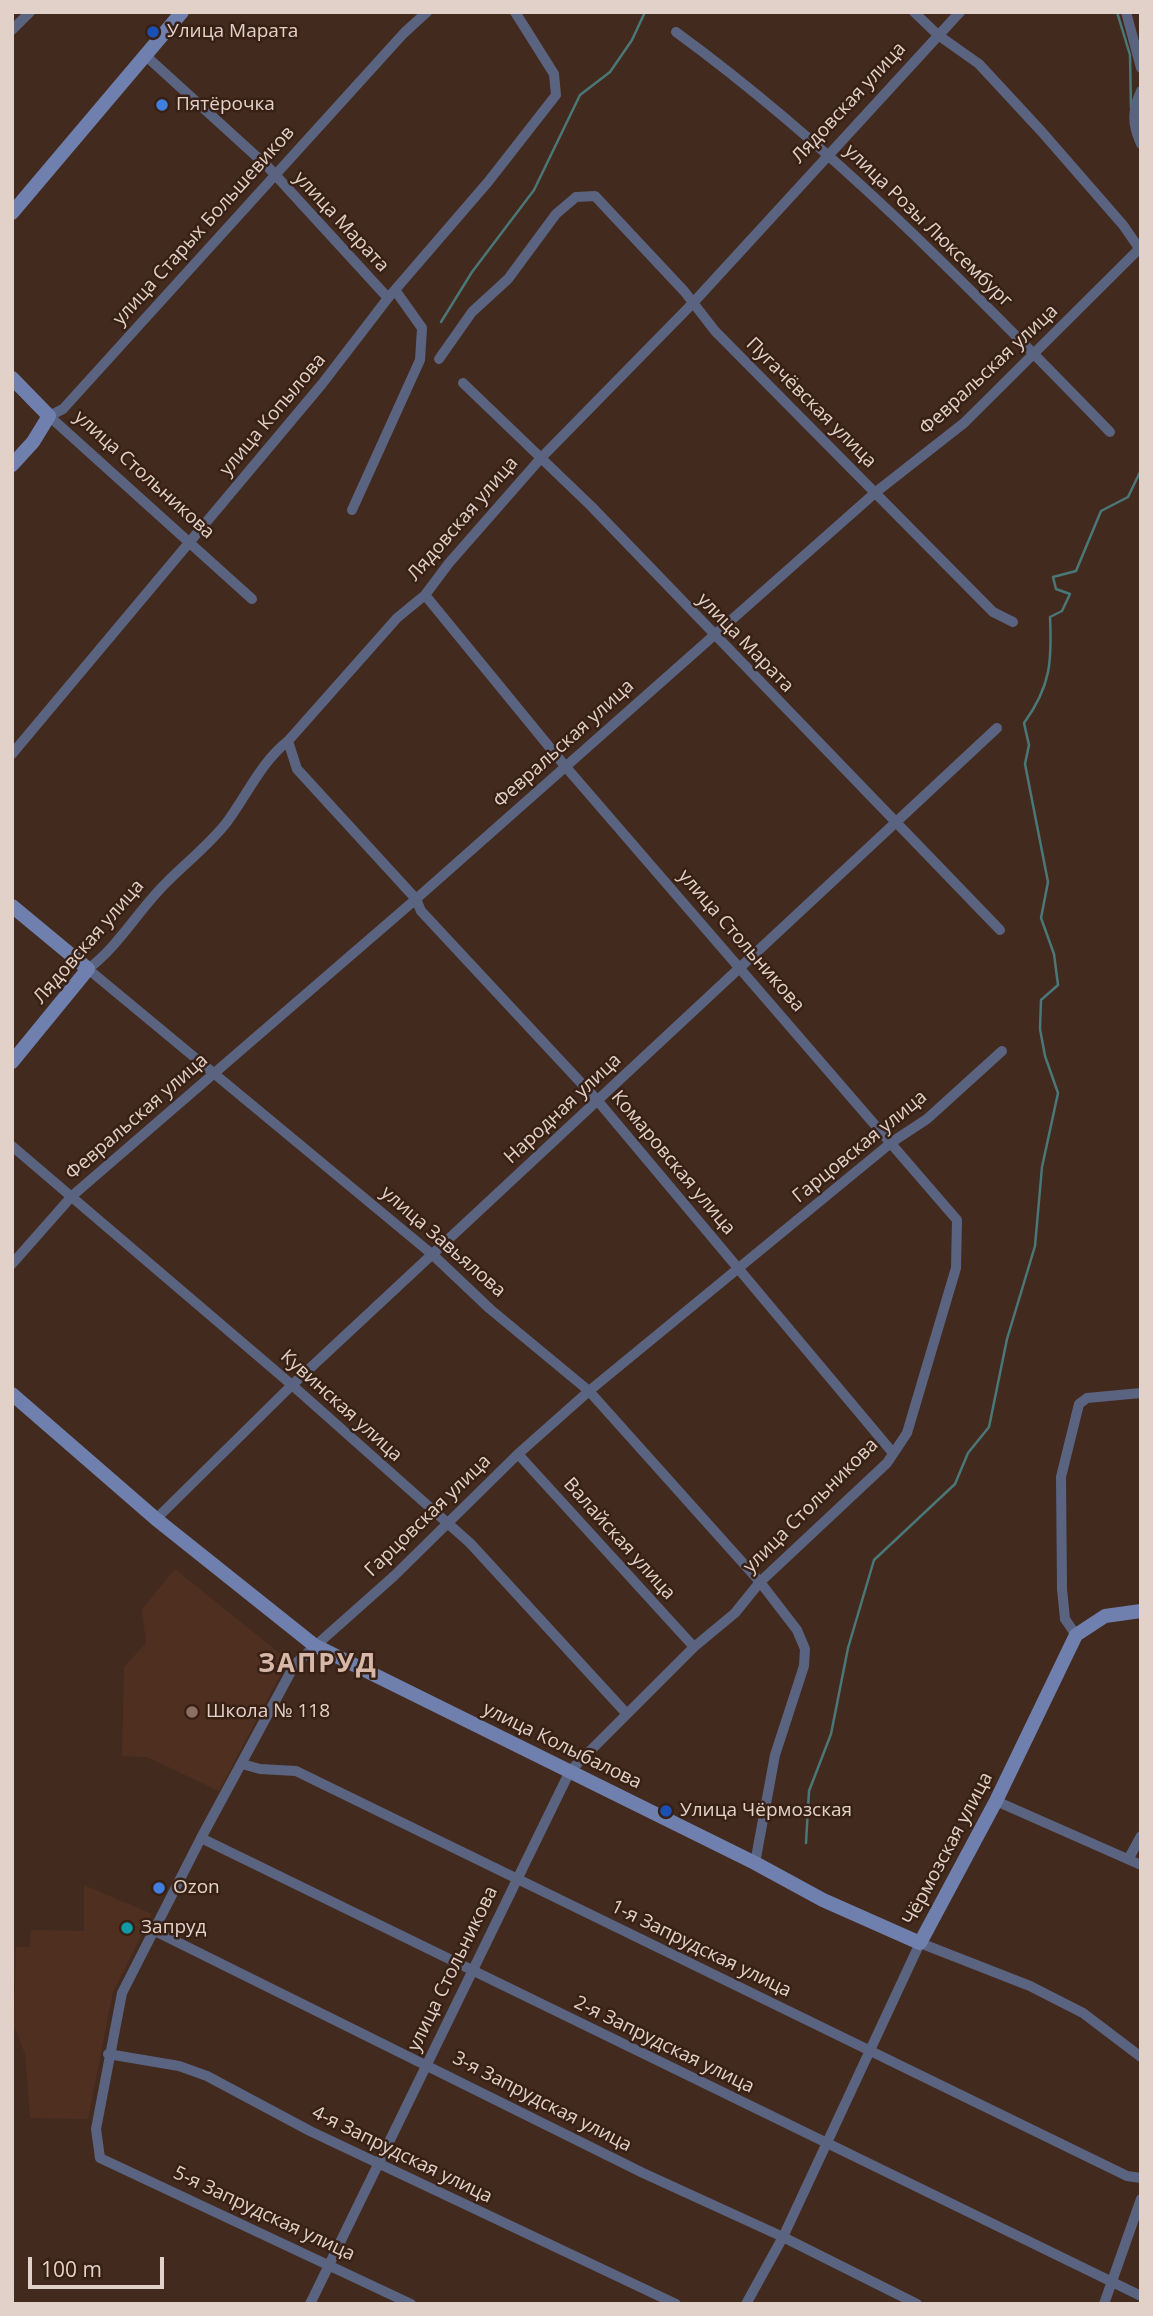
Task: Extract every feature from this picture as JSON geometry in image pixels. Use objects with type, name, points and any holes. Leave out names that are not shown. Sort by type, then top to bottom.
[{"type":"street","points":[[12,30],[30,12]]},
{"type":"street","points":[[12,213],[182,12]]},
{"type":"street","name":"улица Старых Большевиков","points":[[12,465],[33,442],[48,416],[63,409],[404,33],[427,12]]},
{"type":"street","name":"улица Копылова","points":[[12,754],[330,374],[392,294],[488,182],[556,95],[554,74],[515,12]]},
{"type":"street","points":[[914,12],[938,35],[979,64],[1123,225],[1140,250]]},
{"type":"street","name":"Лядовская улица","points":[[12,1062],[88,969],[111,947],[165,883],[218,833],[251,790],[272,754],[288,741],[397,618],[425,595],[449,563],[541,458],[692,304],[960,12]]},
{"type":"street","points":[[1126,12],[1141,68]]},
{"type":"street","name":"улица Розы Люксембург","points":[[676,32],[748,84],[828,153],[1110,432]]},
{"type":"street","name":"улица Марата","points":[[146,56],[268,167],[275,178],[392,294],[422,328],[420,360],[352,510]]},
{"type":"street","points":[[1141,91],[1135,103],[1132,125],[1141,144]]},
{"type":"street","name":"Пугачёвская улица","points":[[439,359],[472,312],[508,279],[556,214],[576,197],[595,197],[684,291],[715,331],[993,612],[1013,622]]},
{"type":"street","name":"Февральская улица","points":[[12,1264],[72,1196],[416,899],[876,492],[964,423],[1140,250]]},
{"type":"street","name":"улица Стольникова","points":[[12,378],[48,416],[252,599]]},
{"type":"street","name":"улица Марата","points":[[463,383],[541,458],[1000,930]]},
{"type":"street","name":"улица Стольникова","points":[[310,2304],[570,1771],[625,1713],[694,1647],[735,1613],[760,1582],[887,1463],[907,1433],[929,1367],[956,1269],[957,1220],[565,766],[425,595]]},
{"type":"street","name":"Народная улица","points":[[156,1519],[292,1385],[997,728]]},
{"type":"street","name":"Комаровская улица","points":[[288,741],[297,769],[416,899],[421,911],[597,1100],[893,1453]]},
{"type":"street","name":"улица Завьялова","points":[[12,906],[133,1003],[214,1074],[433,1255],[490,1309],[589,1391],[760,1582],[797,1630],[805,1650],[804,1665],[775,1755],[755,1863]]},
{"type":"street","name":"Гарцовская улица","points":[[100,2158],[96,2129],[108,2054],[122,1993],[201,1838],[295,1664],[394,1576],[518,1454],[589,1391],[892,1142],[927,1119],[1002,1051]]},
{"type":"street","name":"Кувинская улица","points":[[12,1146],[292,1385],[470,1543],[625,1713]]},
{"type":"street","points":[[1141,1393],[1087,1398],[1079,1404],[1061,1477],[1062,1589],[1065,1619],[1076,1634],[1105,1616],[1141,1611]]},
{"type":"street","name":"улица Колыбалова","points":[[12,1394],[156,1519],[314,1645],[755,1863],[823,1900],[920,1943],[1030,1986],[1083,2013],[1141,2057]]},
{"type":"street","name":"Валайская улица","points":[[518,1454],[694,1647]]},
{"type":"street","name":"Чёрмозская улица","points":[[746,2304],[783,2237],[920,1943],[996,1801],[1076,1634]]},
{"type":"street","name":"1-я Запрудская улица","points":[[242,1764],[260,1769],[296,1771],[1127,2176],[1141,2178]]},
{"type":"street","points":[[996,1801],[1141,1865]]},
{"type":"street","points":[[1129,1858],[1141,1836]]},
{"type":"street","name":"2-я Запрудская улица","points":[[201,1838],[1141,2296]]},
{"type":"street","name":"3-я Запрудская улица","points":[[153,1930],[917,2304]]},
{"type":"street","name":"4-я Запрудская улица","points":[[108,2054],[179,2066],[206,2076],[378,2163],[676,2304]]},
{"type":"street","name":"5-я Запрудская улица","points":[[100,2158],[329,2263],[411,2304]]},
{"type":"street","points":[[1104,2304],[1114,2282],[1141,2199]]},
{"type":"shaded area","name":"Школа № 118","points":[[175,1569],[288,1660],[219,1791],[147,1757],[122,1756],[124,1667],[146,1643],[142,1609]]},
{"type":"shaded area","points":[[84,1885],[152,1914],[113,1992],[88,2119],[30,2118],[25,2054],[14,2026],[16,1947],[30,1947],[31,1930],[84,1931]]},
{"type":"waterway","points":[[441,322],[472,272],[534,190],[580,95],[610,72],[632,40],[645,12]]},
{"type":"waterway","points":[[1117,12],[1130,55],[1131,108]]},
{"type":"waterway","points":[[806,1843],[809,1791],[831,1734],[848,1648],[874,1560],[955,1484],[968,1453],[989,1427],[1007,1339],[1035,1246],[1042,1167],[1058,1093],[1045,1056],[1040,1029],[1041,1000],[1058,985],[1054,954],[1041,918],[1048,882],[1025,764],[1029,745],[1024,723],[1040,697],[1048,673],[1050,617],[1062,611],[1070,594],[1056,589],[1053,577],[1076,571],[1101,511],[1128,497],[1141,470]]},
{"type":"place","name":"Улица Марата","points":[[153,32]]},
{"type":"place","name":"Пятёрочка","points":[[162,105]]},
{"type":"place","name":"Школа № 118","points":[[192,1712]]},
{"type":"place","name":"Улица Чёрмозская","points":[[666,1811]]},
{"type":"place","name":"Ozon","points":[[159,1888]]},
{"type":"place","name":"Запруд","points":[[127,1928]]},
{"type":"district","name":"ЗАПРУД","points":[[318,1665]]}]
